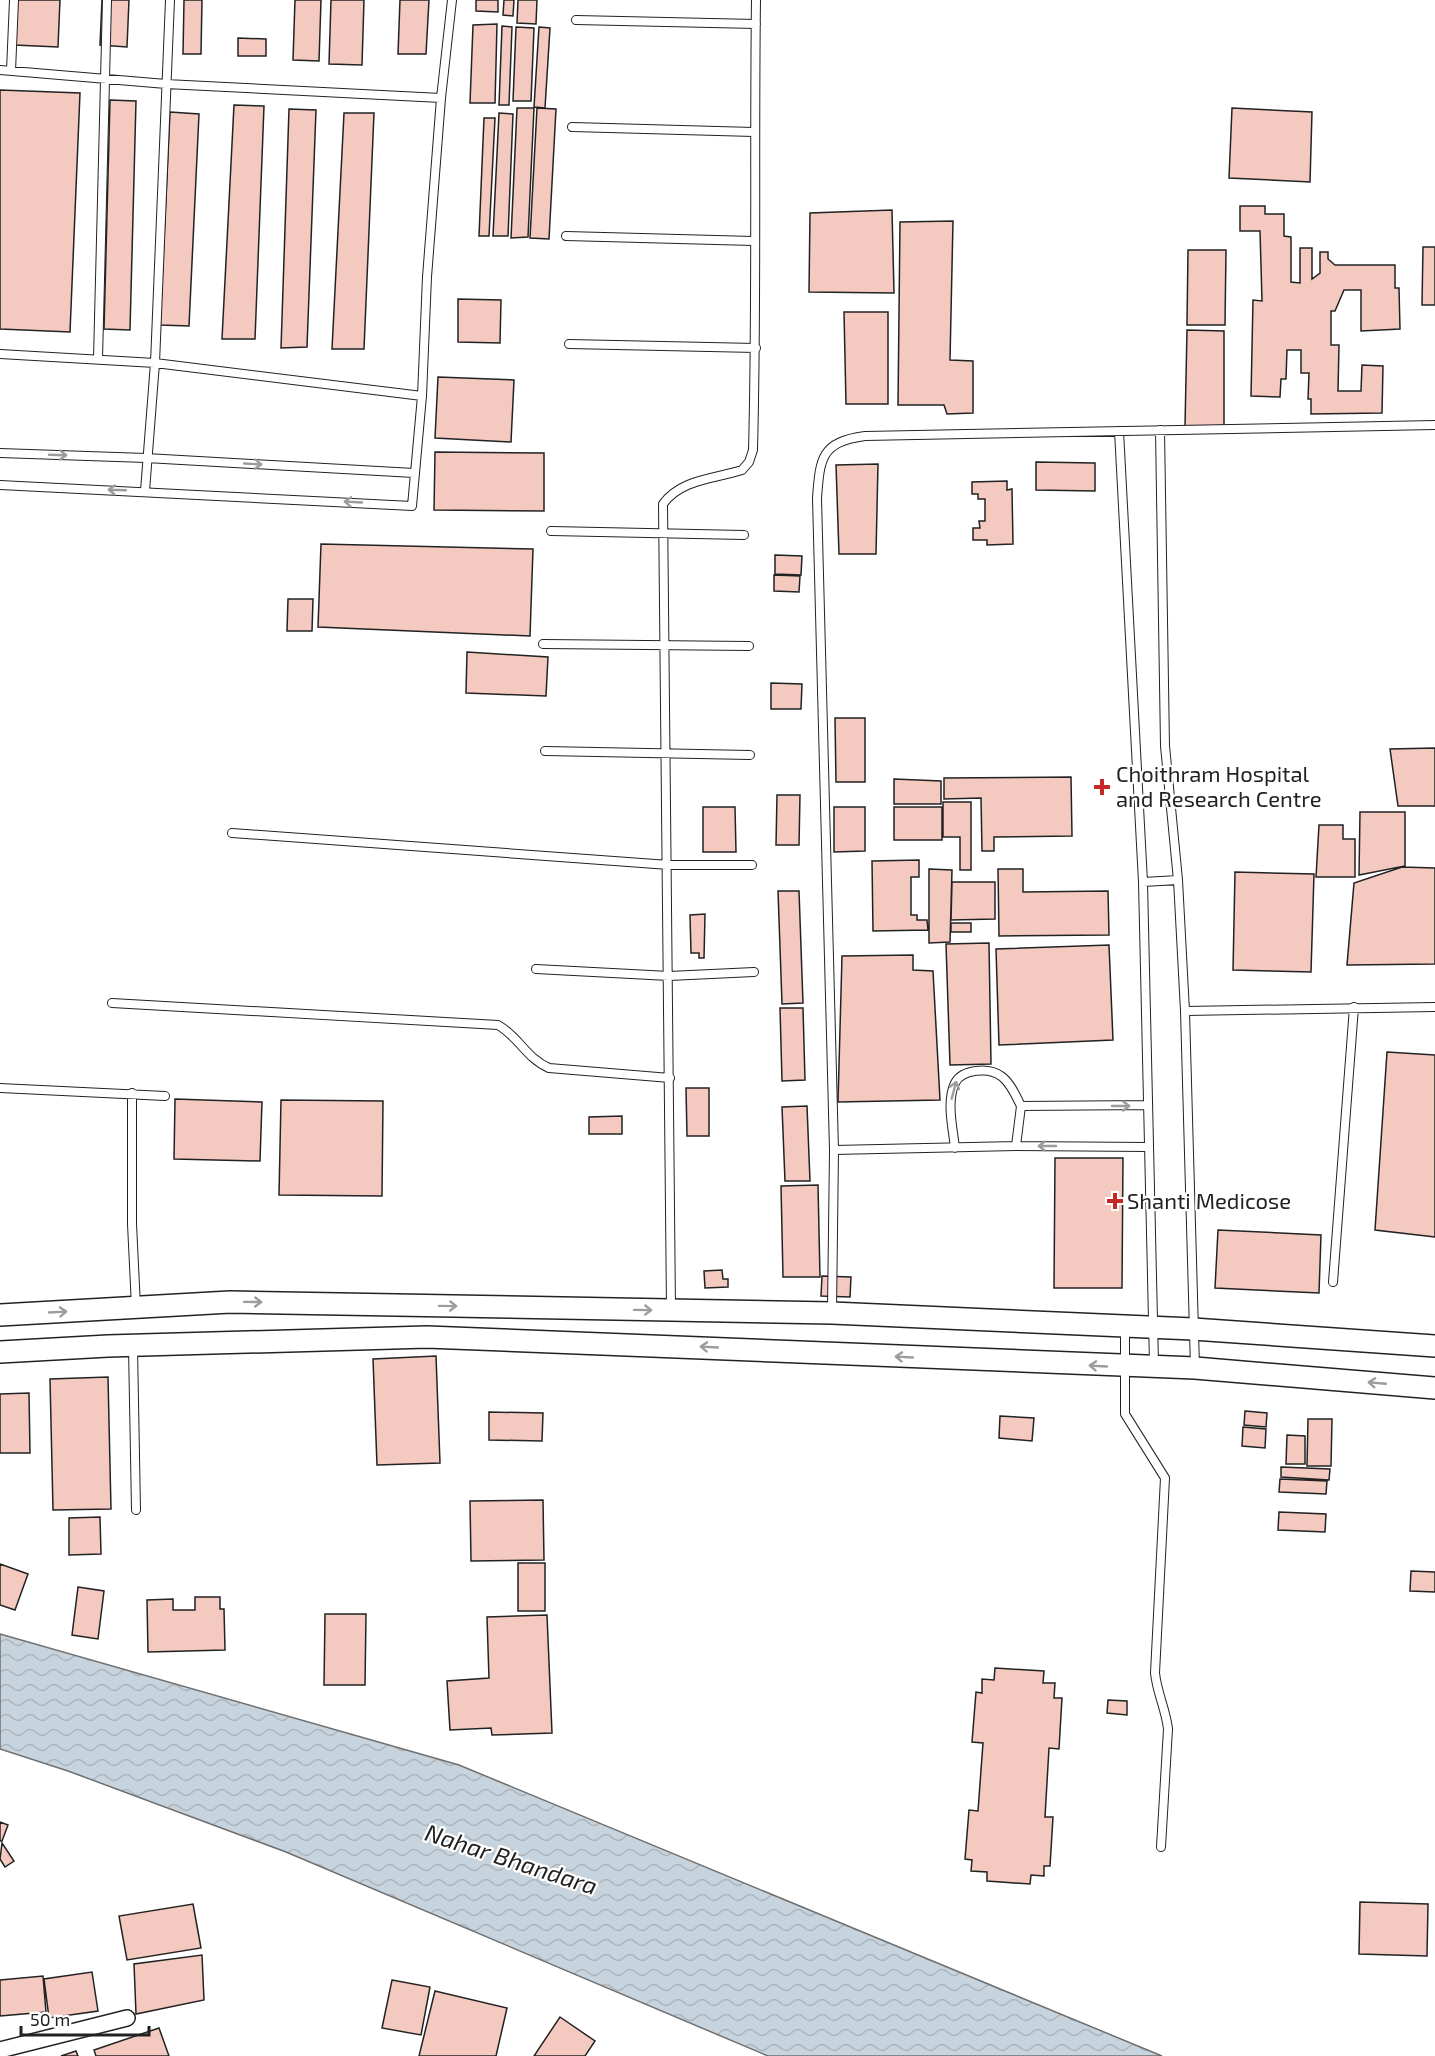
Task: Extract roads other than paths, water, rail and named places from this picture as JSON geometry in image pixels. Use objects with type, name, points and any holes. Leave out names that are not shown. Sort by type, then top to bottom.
[{"type":"main road","points":[[0,1315],[230,1302],[832,1313],[1193,1329],[1435,1346]]},
{"type":"main road","points":[[0,1352],[427,1337],[1125,1367],[1195,1368],[1435,1388]]},
{"type":"street","points":[[0,2050],[127,2018]]},
{"type":"lane","points":[[11,71],[14,0]]},
{"type":"lane","points":[[98,359],[103,78],[107,0]]},
{"type":"lane","points":[[145,491],[154,363],[170,0]]},
{"type":"lane","points":[[0,484],[412,506],[422,396],[441,98],[452,0]]},
{"type":"lane","points":[[671,1310],[669,865],[663,504],[672,492],[683,486],[742,470],[749,462],[753,450],[756,348],[753,241],[756,0]]},
{"type":"lane","points":[[576,20],[756,24]]},
{"type":"lane","points":[[0,70],[166,84],[441,98]]},
{"type":"lane","points":[[572,127],[754,132]]},
{"type":"lane","points":[[566,236],[753,241]]},
{"type":"lane","points":[[569,344],[756,348]]},
{"type":"lane","points":[[0,354],[154,363],[422,396]]},
{"type":"lane","points":[[832,1313],[834,1150],[818,498],[819,471],[828,449],[842,439],[865,436],[1435,425]]},
{"type":"lane","points":[[1160,430],[1165,746],[1178,880],[1185,1011],[1195,1368]]},
{"type":"lane","points":[[1119,431],[1143,882],[1154,1368]]},
{"type":"lane","points":[[0,453],[146,458],[414,473]]},
{"type":"lane","points":[[551,531],[744,536]]},
{"type":"lane","points":[[543,644],[749,646]]},
{"type":"lane","points":[[545,750],[750,755]]},
{"type":"lane","points":[[232,833],[669,865],[752,865]]},
{"type":"lane","points":[[1143,882],[1178,880]]},
{"type":"lane","points":[[536,969],[669,976],[754,972]]},
{"type":"lane","points":[[112,1003],[498,1025],[510,1032],[535,1062],[549,1068],[670,1078]]},
{"type":"lane","points":[[1333,1282],[1354,1007]]},
{"type":"lane","points":[[1185,1011],[1435,1007]]},
{"type":"lane","points":[[956,1148],[952,1096],[954,1085],[962,1075],[986,1071],[999,1074],[1008,1083],[1021,1106],[1016,1146]]},
{"type":"lane","points":[[0,1088],[165,1096]]},
{"type":"lane","points":[[132,1093],[136,1307]]},
{"type":"lane","points":[[1021,1106],[1147,1106]]},
{"type":"lane","points":[[834,1150],[1016,1146],[1148,1147]]},
{"type":"lane","points":[[1125,1327],[1125,1414],[1165,1478],[1155,1673],[1157,1689],[1167,1714],[1168,1729],[1161,1847]]},
{"type":"lane","points":[[133,1346],[136,1510]]},
{"type":"water","name":"Nahar Bhandara","points":[[0,1634],[459,1765],[1162,2056],[768,2056],[286,1852],[68,1771],[0,1749]]},
{"type":"place","name":"Choithram Hospital and Research Centre","points":[[1102,787]]},
{"type":"place","name":"Shanti Medicose","points":[[1115,1201]]}]
